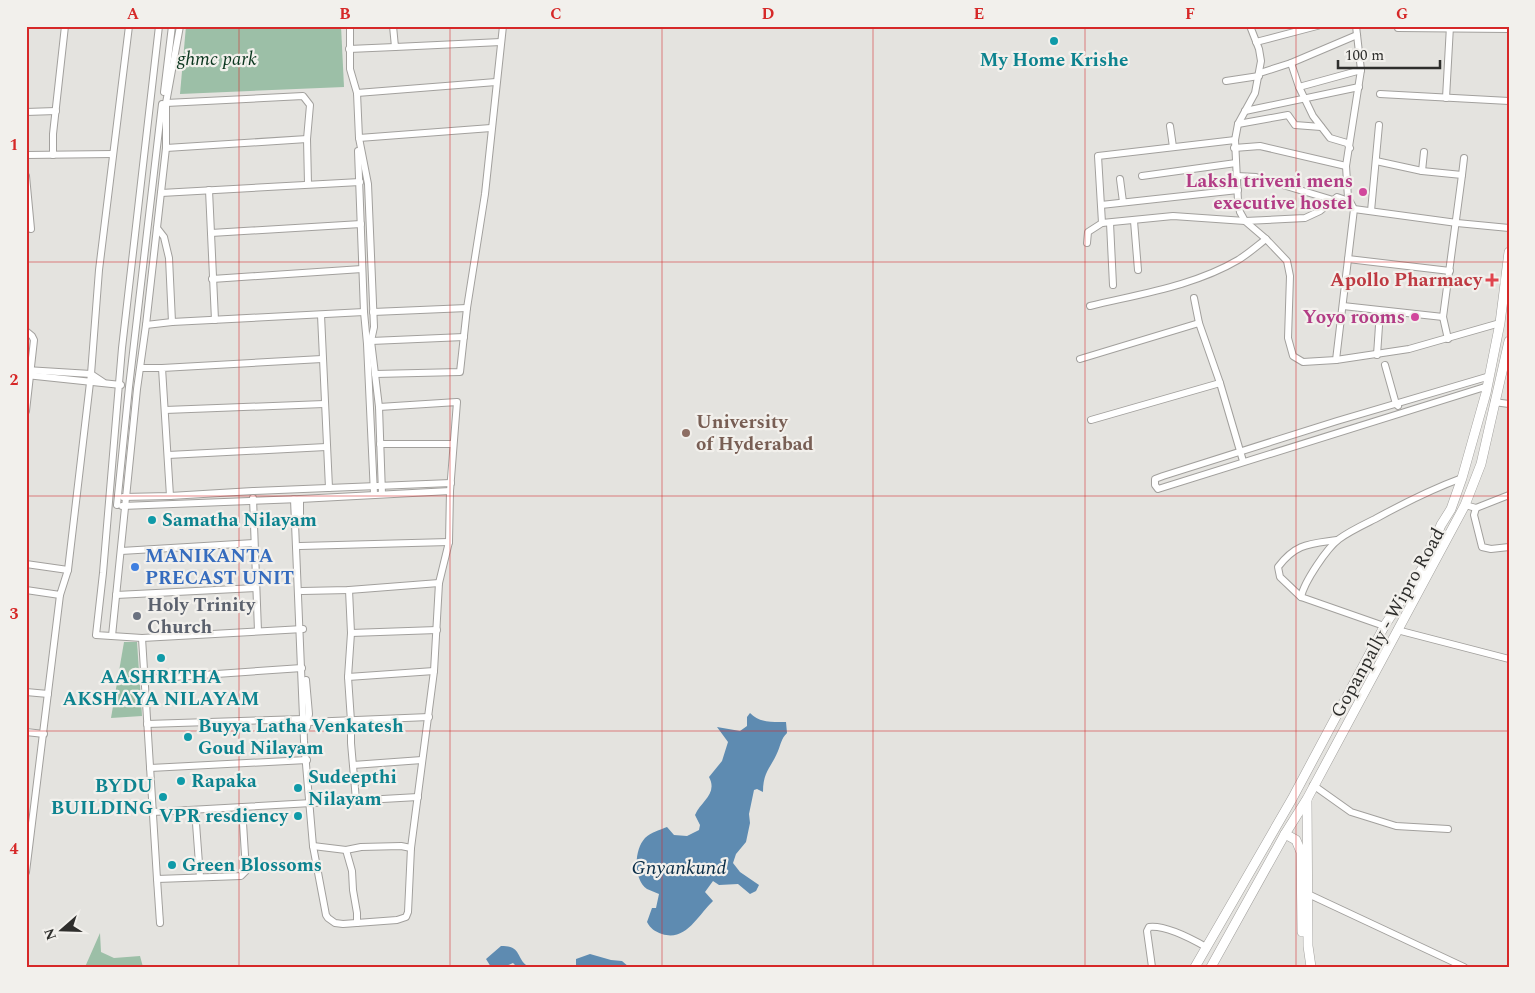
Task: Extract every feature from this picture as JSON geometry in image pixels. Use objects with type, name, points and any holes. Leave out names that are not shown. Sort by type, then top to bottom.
[{"type":"main road","name":"Gopanpally - Wipro Road","points":[[1195,967],[1292,799],[1384,626],[1422,568],[1441,525],[1451,509],[1462,478],[1489,381],[1507,289],[1509,252]]},
{"type":"main road","name":"Gopanpally - Wipro Road","points":[[1212,965],[1306,799],[1464,505],[1481,464],[1508,345]]},
{"type":"main road","points":[[1306,799],[1308,946],[1311,967]]},
{"type":"main road","points":[[1285,834],[1296,840],[1301,852],[1303,946],[1306,967]]},
{"type":"main road","points":[[1201,956],[1212,965]]},
{"type":"street","points":[[53,155],[53,134],[65,26]]},
{"type":"street","points":[[26,872],[29,832],[44,734],[60,594],[68,570],[91,374],[99,270],[129,26]]},
{"type":"street","points":[[159,26],[119,385],[96,635],[142,638],[301,628]]},
{"type":"street","points":[[117,505],[129,387],[172,26]]},
{"type":"street","points":[[112,636],[124,506],[166,148],[166,103],[180,26]]},
{"type":"street","points":[[348,26],[350,69],[357,93],[359,138],[368,184],[374,326],[371,341],[379,407],[382,494]]},
{"type":"street","points":[[348,26],[347,70],[354,94],[360,182],[362,269],[374,494]]},
{"type":"street","points":[[393,26],[395,47]]},
{"type":"street","points":[[374,374],[460,372],[467,308],[485,194],[503,26]]},
{"type":"street","points":[[1250,26],[1261,61],[1255,93],[1238,124],[1235,140],[1234,148],[1240,212],[1245,221],[1287,261],[1290,276],[1288,338],[1294,356],[1303,362],[1336,360],[1409,349],[1500,323]]},
{"type":"street","points":[[1256,42],[1317,26]]},
{"type":"street","points":[[1336,360],[1354,209],[1348,198],[1346,166],[1361,70],[1356,26]]},
{"type":"street","points":[[1446,98],[1450,27]]},
{"type":"street","points":[[1398,28],[1509,29]]},
{"type":"street","points":[[1226,81],[1260,74],[1357,35]]},
{"type":"street","points":[[349,49],[501,42]]},
{"type":"street","points":[[1291,63],[1299,88],[1313,116],[1330,138],[1347,143],[1350,148]]},
{"type":"street","points":[[1299,88],[1361,70]]},
{"type":"street","points":[[357,93],[496,82]]},
{"type":"street","points":[[1245,111],[1359,87]]},
{"type":"street","points":[[1380,94],[1509,101]]},
{"type":"street","points":[[166,103],[303,96],[310,105],[307,139],[308,184]]},
{"type":"street","points":[[26,112],[56,112]]},
{"type":"street","points":[[1238,124],[1288,115],[1295,125],[1321,127]]},
{"type":"street","points":[[1371,211],[1379,125]]},
{"type":"street","points":[[1170,126],[1173,147]]},
{"type":"street","points":[[359,138],[491,128]]},
{"type":"street","points":[[166,148],[307,139]]},
{"type":"street","points":[[1102,223],[1098,156],[1235,140]]},
{"type":"street","points":[[1234,148],[1260,146],[1346,166]]},
{"type":"street","points":[[1422,171],[1424,152]]},
{"type":"street","points":[[26,155],[113,154]]},
{"type":"street","points":[[1448,338],[1443,317],[1457,223],[1464,158]]},
{"type":"street","points":[[1376,161],[1422,171],[1462,175]]},
{"type":"street","points":[[1142,176],[1236,163]]},
{"type":"street","points":[[26,176],[31,229]]},
{"type":"street","points":[[1237,176],[1256,177],[1333,200]]},
{"type":"street","points":[[1120,179],[1123,202]]},
{"type":"street","points":[[161,193],[360,182]]},
{"type":"street","points":[[209,190],[215,320]]},
{"type":"street","points":[[1101,205],[1238,190]]},
{"type":"street","points":[[1087,243],[1088,232],[1102,223],[1173,216],[1245,221],[1305,218],[1320,211],[1337,197],[1343,199],[1354,209],[1509,228]]},
{"type":"street","points":[[1134,220],[1138,270]]},
{"type":"street","points":[[1110,222],[1113,285]]},
{"type":"street","points":[[211,233],[361,224]]},
{"type":"street","points":[[157,228],[164,237],[168,258],[172,322]]},
{"type":"street","points":[[1090,306],[1184,282],[1218,270],[1240,259],[1266,239]]},
{"type":"street","points":[[1348,259],[1450,271]]},
{"type":"street","points":[[212,279],[362,269]]},
{"type":"street","points":[[1194,298],[1199,323],[1220,383],[1243,462]]},
{"type":"street","points":[[1343,306],[1443,317]]},
{"type":"street","points":[[373,312],[467,308]]},
{"type":"street","points":[[1377,354],[1380,310]]},
{"type":"street","points":[[146,325],[364,312]]},
{"type":"street","points":[[321,315],[329,488]]},
{"type":"street","points":[[1080,359],[1199,323]]},
{"type":"street","points":[[366,327],[374,326]]},
{"type":"street","points":[[26,331],[34,340],[26,411]]},
{"type":"street","points":[[371,341],[464,337]]},
{"type":"street","points":[[141,368],[322,359]]},
{"type":"street","points":[[1384,365],[1396,404],[1405,411]]},
{"type":"street","points":[[162,368],[170,496]]},
{"type":"street","points":[[29,372],[98,384],[103,382]]},
{"type":"street","points":[[29,372],[91,374],[103,382],[137,389]]},
{"type":"street","points":[[1489,381],[1405,411],[1243,462],[1158,488],[1155,485],[1155,479],[1240,452],[1396,404],[1489,381]]},
{"type":"street","points":[[1092,420],[1220,383]]},
{"type":"street","points":[[298,499],[302,590],[301,628],[308,692],[304,741],[313,846],[324,908],[328,918],[335,923],[397,920],[406,917],[408,912],[411,848],[434,671],[439,583],[449,542],[450,487],[457,402],[379,407]]},
{"type":"street","points":[[1494,402],[1508,406]]},
{"type":"street","points":[[165,410],[324,404]]},
{"type":"street","points":[[380,444],[453,444]]},
{"type":"street","points":[[168,454],[326,447]]},
{"type":"street","points":[[1384,626],[1301,596],[1280,577],[1278,567],[1284,559],[1304,544],[1337,540],[1410,500],[1462,478]]},
{"type":"street","points":[[110,496],[170,496],[374,486],[450,487]]},
{"type":"street","points":[[109,505],[298,499],[382,494],[450,487]]},
{"type":"street","points":[[298,490],[302,668],[306,721]]},
{"type":"street","points":[[253,491],[258,631]]},
{"type":"street","points":[[1464,505],[1476,508],[1509,495]]},
{"type":"street","points":[[1476,508],[1474,515],[1482,547],[1491,549],[1509,547]]},
{"type":"street","points":[[1301,596],[1318,564],[1337,540]]},
{"type":"street","points":[[300,546],[449,542]]},
{"type":"street","points":[[121,551],[254,543]]},
{"type":"street","points":[[26,564],[68,570]]},
{"type":"street","points":[[302,590],[349,590],[439,583]]},
{"type":"street","points":[[116,595],[256,588]]},
{"type":"street","points":[[26,590],[60,594]]},
{"type":"street","points":[[349,590],[351,633],[348,677],[350,731],[356,800]]},
{"type":"street","points":[[351,633],[437,630]]},
{"type":"street","points":[[1397,630],[1509,659]]},
{"type":"street","points":[[142,638],[160,923]]},
{"type":"street","points":[[144,679],[302,668]]},
{"type":"street","points":[[348,677],[434,671]]},
{"type":"street","points":[[26,692],[48,694]]},
{"type":"street","points":[[147,724],[351,721],[429,717]]},
{"type":"street","points":[[26,732],[44,734]]},
{"type":"street","points":[[150,768],[307,760]]},
{"type":"street","points":[[353,765],[422,760]]},
{"type":"street","points":[[1313,786],[1351,812],[1396,826],[1448,829]]},
{"type":"street","points":[[153,812],[418,797]]},
{"type":"street","points":[[157,879],[241,876],[244,874],[246,871],[242,807]]},
{"type":"street","points":[[195,810],[200,877]]},
{"type":"street","points":[[313,846],[346,850],[361,847],[401,846],[411,848]]},
{"type":"street","points":[[346,850],[352,871],[352,890],[358,913],[357,923]]},
{"type":"street","points":[[1308,894],[1464,967]]},
{"type":"street","points":[[1152,967],[1147,931],[1149,927],[1164,929],[1194,940],[1206,947]]},
{"type":"green space","name":"ghmc park","points":[[186,26],[341,26],[344,87],[180,94]]},
{"type":"green space","points":[[124,642],[137,642],[142,716],[111,718]]},
{"type":"green space","points":[[100,933],[101,952],[114,958],[140,956],[143,967],[85,967]]},
{"type":"water","name":"Gnyankund","points":[[750,713],[762,720],[786,722],[787,733],[782,739],[766,774],[763,792],[757,789],[754,790],[746,842],[736,854],[733,863],[740,872],[759,885],[756,891],[750,894],[738,884],[719,885],[713,881],[705,892],[713,901],[691,926],[678,934],[659,933],[651,928],[647,922],[652,908],[656,908],[659,894],[647,889],[642,884],[637,872],[637,857],[641,843],[647,836],[667,827],[674,835],[687,836],[699,830],[700,825],[695,815],[710,793],[711,783],[709,777],[722,761],[728,742],[717,727],[740,731],[747,726],[747,717]]},
{"type":"water","points":[[501,946],[513,948],[529,967],[517,967],[513,963],[504,967],[491,967],[486,959]]},
{"type":"water","points":[[590,954],[622,961],[629,967],[576,967],[576,959]]},
{"type":"place","name":"My Home Krishe","points":[[1054,41]]},
{"type":"place","name":"Laksh triveni mens executive hostel","points":[[1363,192]]},
{"type":"place","name":"Apollo Pharmacy","points":[[1492,280]]},
{"type":"place","name":"Yoyo rooms","points":[[1415,317]]},
{"type":"place","name":"University of Hyderabad","points":[[686,433]]},
{"type":"place","name":"Samatha Nilayam","points":[[152,520]]},
{"type":"place","name":"MANIKANTA PRECAST UNIT","points":[[135,567]]},
{"type":"place","name":"Holy Trinity Church","points":[[137,616]]},
{"type":"place","name":"AASHRITHA AKSHAYA NILAYAM","points":[[161,658]]},
{"type":"place","name":"Buyya Latha Venkatesh Goud Nilayam","points":[[188,737]]},
{"type":"place","name":"Rapaka","points":[[181,781]]},
{"type":"place","name":"Sudeepthi Nilayam","points":[[298,788]]},
{"type":"place","name":"BYDU BUILDING","points":[[163,797]]},
{"type":"place","name":"VPR resdiency","points":[[298,816]]},
{"type":"place","name":"Green Blossoms","points":[[172,865]]}]
